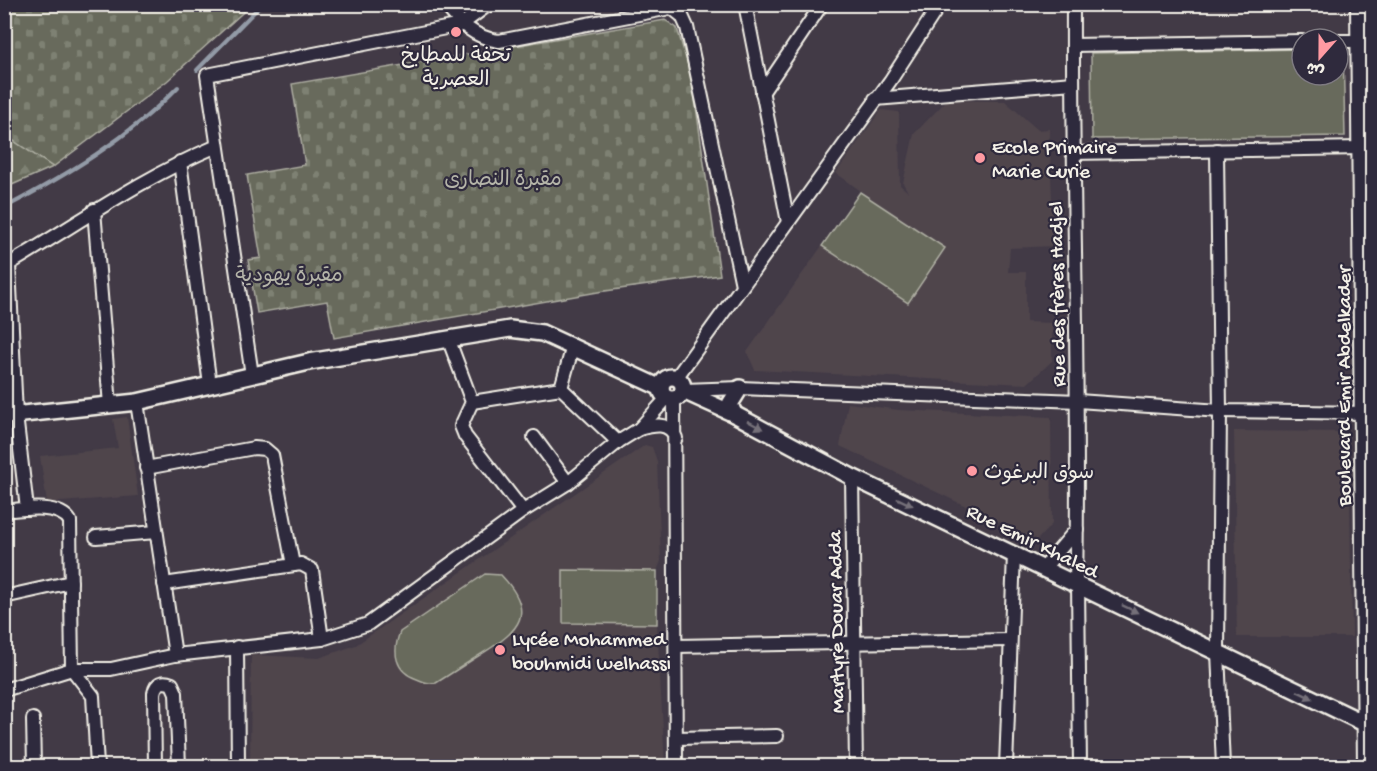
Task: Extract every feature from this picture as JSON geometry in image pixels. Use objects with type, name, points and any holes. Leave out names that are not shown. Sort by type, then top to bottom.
[{"type":"main road","name":"Boulevard Emir Abdelkader","points":[[1360,4],[1366,41],[1362,148],[1368,190],[1367,766]]},
{"type":"street","points":[[445,4],[461,25],[490,40],[499,41],[668,6],[682,16],[687,27],[742,285]]},
{"type":"street","points":[[252,375],[207,75],[461,25],[489,4]]},
{"type":"street","points":[[745,4],[788,222]]},
{"type":"street","points":[[762,93],[822,4]]},
{"type":"street","name":"Rue des frères Hadjel","points":[[1073,4],[1072,153],[1078,401],[1077,583],[1080,766]]},
{"type":"street","points":[[4,690],[72,669],[111,669],[175,655],[322,639],[368,624],[523,512],[568,483],[618,442],[639,429],[674,391],[742,285],[875,99],[936,7]]},
{"type":"street","points":[[1073,45],[1290,41]]},
{"type":"street","points":[[1350,41],[1366,41]]},
{"type":"street","points":[[875,99],[1073,83]]},
{"type":"street","points":[[27,509],[10,415],[7,266],[94,210],[180,162],[217,146]]},
{"type":"street","points":[[1072,153],[1362,148]]},
{"type":"street","points":[[1217,150],[1220,411],[1218,652],[1223,766]]},
{"type":"street","points":[[180,162],[210,386]]},
{"type":"street","points":[[94,210],[110,405]]},
{"type":"street","name":"Rue Emir Khaled","points":[[10,415],[137,402],[309,362],[448,338],[510,329],[542,333],[674,391],[734,414],[852,477],[1077,583],[1366,724]]},
{"type":"street","points":[[448,338],[472,402],[461,426],[465,436],[523,512]]},
{"type":"street","points":[[561,388],[573,346]]},
{"type":"street","points":[[472,402],[561,388]]},
{"type":"street","points":[[561,388],[618,442]]},
{"type":"street","points":[[674,391],[740,388],[1078,401],[1220,411],[1369,412]]},
{"type":"street","points":[[734,414],[730,404],[732,396],[740,388]]},
{"type":"street","points":[[674,391],[676,766]]},
{"type":"street","points":[[137,402],[175,655]]},
{"type":"street","points":[[639,429],[658,424],[665,426],[676,439]]},
{"type":"street","points":[[534,437],[568,483]]},
{"type":"street","points":[[146,468],[254,448],[265,449],[272,454],[293,565]]},
{"type":"street","name":"Martyre Douar Adda","points":[[852,477],[856,766]]},
{"type":"street","points":[[4,511],[27,509],[60,512],[70,521],[72,669],[93,696],[97,766]]},
{"type":"street","points":[[1044,568],[1077,529]]},
{"type":"street","points":[[96,537],[156,532]]},
{"type":"street","points":[[1006,766],[1014,554]]},
{"type":"street","points":[[164,585],[302,564],[312,570],[322,639]]},
{"type":"street","points":[[4,597],[71,582]]},
{"type":"street","points":[[676,646],[1009,640]]},
{"type":"street","points":[[237,647],[238,766]]},
{"type":"street","points":[[155,766],[154,693],[158,684],[162,682],[172,684],[176,693],[179,766]]},
{"type":"street","points":[[33,720],[34,766]]},
{"type":"street","points":[[676,738],[777,736]]},
{"type":"shaded area","points":[[947,100],[1005,101],[1038,130],[1049,129],[1054,246],[1010,248],[1008,272],[1026,272],[1026,322],[1052,323],[1052,361],[1027,384],[755,370],[747,352],[860,192],[883,207],[836,173],[881,110],[899,112],[900,185],[908,192],[903,183],[914,134]]},
{"type":"shaded area","name":"سوق البرغوث","points":[[848,403],[899,410],[1051,417],[1052,524],[1037,540],[840,446]]},
{"type":"shaded area","points":[[127,417],[138,496],[47,503],[40,456],[118,448],[113,419]]},
{"type":"shaded area","points":[[1234,431],[1349,432],[1352,637],[1237,637]]},
{"type":"shaded area","name":"Lycée Mohammed bouhmidi welhassi","points":[[645,445],[652,447],[657,461],[661,561],[657,571],[657,624],[665,766],[250,766],[251,655],[319,658],[356,645]]},
{"type":"green space","points":[[4,5],[251,5],[167,81],[53,167],[5,135]]},
{"type":"green space","name":"مقبرة النصارى","points":[[665,20],[677,28],[692,79],[720,275],[598,292],[334,338],[327,301],[257,313],[248,260],[261,258],[247,175],[305,165],[292,84]]},
{"type":"green space","points":[[1290,49],[1290,87],[1344,87],[1345,136],[1092,139],[1091,53]]},
{"type":"green space","points":[[5,135],[53,167],[5,188]]},
{"type":"green space","points":[[860,192],[945,248],[908,303],[822,246]]},
{"type":"green space","points":[[563,570],[657,571],[657,624],[563,623]]},
{"type":"green space","points":[[485,574],[501,575],[519,600],[521,610],[514,628],[496,645],[436,683],[422,681],[404,672],[396,654],[400,632]]},
{"type":"waterway","points":[[197,70],[262,4]]},
{"type":"waterway","points":[[4,208],[51,182],[118,139],[178,87]]},
{"type":"place","name":"تحفة للمطابخ العصرية","points":[[456,32]]},
{"type":"place","name":"Ecole Primaire Marie Curie","points":[[980,158]]},
{"type":"place","name":"سوق البرغوث","points":[[972,471]]},
{"type":"place","name":"Lycée Mohammed bouhmidi welhassi","points":[[500,650]]},
{"type":"park label","name":"مقبرة يهودية","points":[[289,274]]}]
